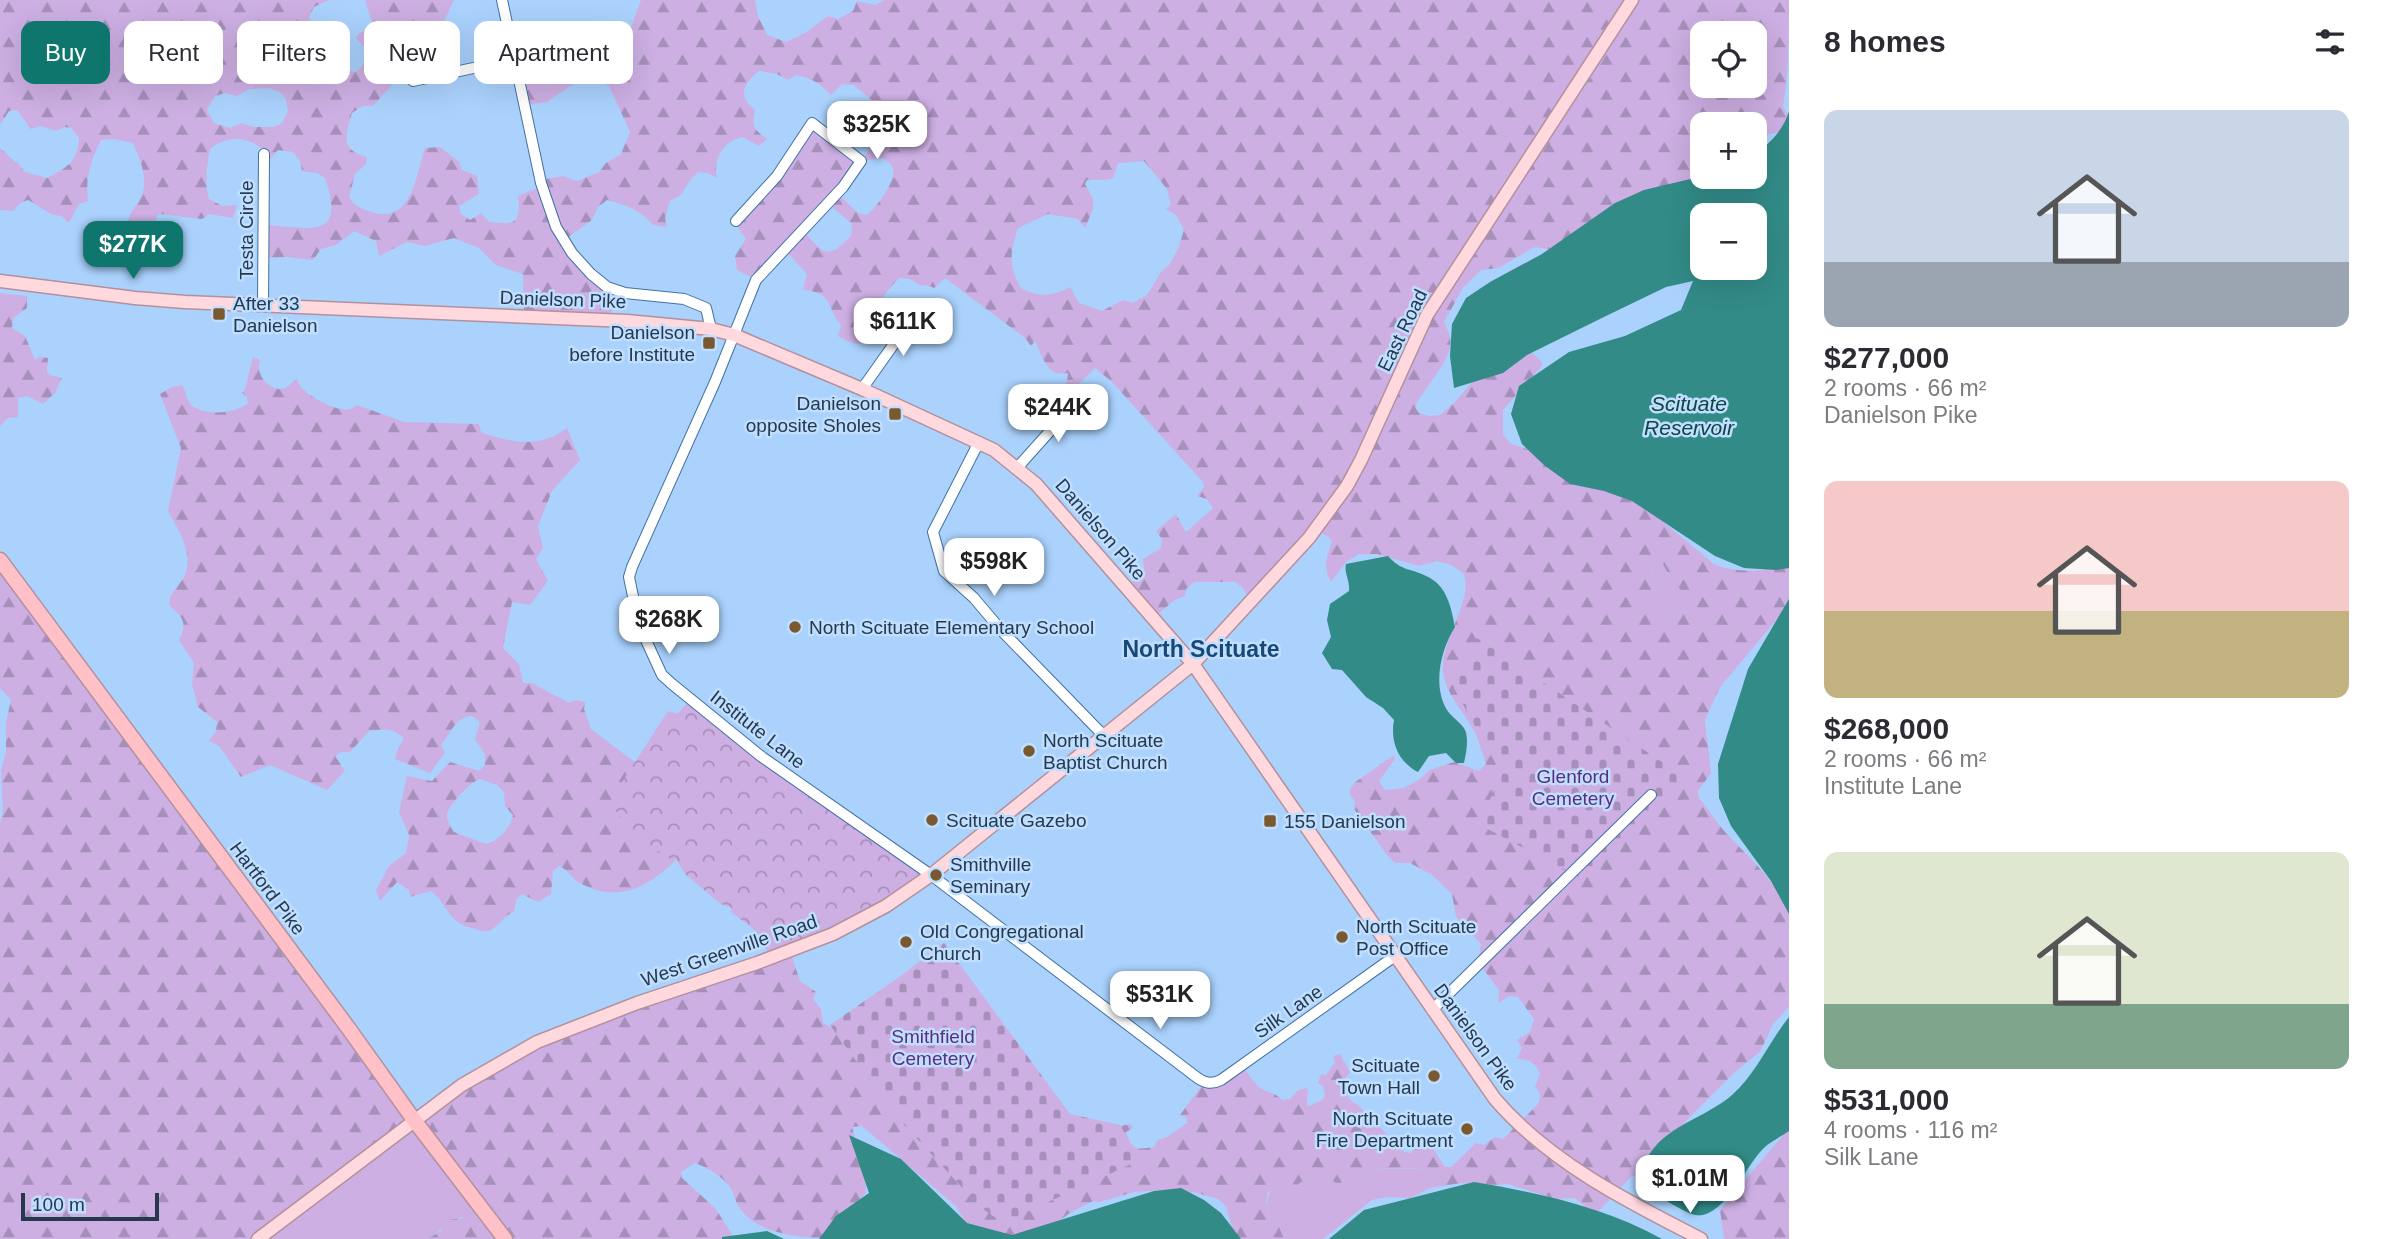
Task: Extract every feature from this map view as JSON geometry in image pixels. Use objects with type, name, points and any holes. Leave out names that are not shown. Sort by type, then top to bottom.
[{"type":"highway","name":"Hartford Pike","points":[[0,560],[505,1239]]},
{"type":"main road","name":"East Road","points":[[1193,664],[1309,538],[1346,486],[1380,422],[1427,315],[1632,0]]},
{"type":"main road","name":"Danielson Pike","points":[[0,281],[135,298],[627,321],[711,329],[734,335],[862,389],[994,450],[1036,484],[1193,664],[1495,1099],[1532,1137],[1567,1162],[1650,1213],[1701,1239]]},
{"type":"main road","name":"West Greenville Road","points":[[258,1239],[462,1085],[537,1042],[636,1003],[777,956],[833,934],[886,906],[931,875],[1193,664]]},
{"type":"street","points":[[502,0],[507,21]]},
{"type":"street","points":[[520,84],[541,183],[556,227],[572,253],[590,274],[607,286],[625,293],[684,299],[706,308],[711,329]]},
{"type":"street","name":"Institute Lane","points":[[736,221],[776,176],[812,123],[861,161],[844,187],[756,280],[715,382],[632,566],[629,577],[639,625],[662,675],[672,684],[762,757],[931,875]]},
{"type":"street","name":"Testa Circle","points":[[263,306],[264,154]]},
{"type":"street","points":[[862,389],[918,310]]},
{"type":"street","points":[[1017,468],[1077,401]]},
{"type":"street","points":[[979,442],[933,532],[944,571],[974,598],[1001,630],[1104,736]]},
{"type":"street","points":[[1432,1010],[1651,795]]},
{"type":"street","name":"Silk Lane","points":[[931,875],[1195,1076],[1212,1083],[1229,1075],[1395,956]]},
{"type":"green space","points":[[0,0],[329,0],[314,7],[309,17],[311,21],[237,21],[237,84],[350,84],[350,70],[355,72],[364,62],[364,84],[393,84],[373,106],[363,106],[352,113],[347,135],[348,146],[367,157],[366,164],[355,174],[349,198],[356,206],[385,214],[404,205],[415,184],[425,148],[440,147],[459,162],[462,170],[477,176],[479,194],[459,206],[461,214],[470,220],[481,213],[489,222],[505,223],[515,221],[517,217],[518,196],[540,187],[540,180],[563,176],[577,181],[599,172],[606,163],[621,154],[630,132],[609,86],[604,84],[633,84],[633,22],[641,0],[755,0],[758,16],[767,35],[786,42],[805,33],[828,16],[838,19],[853,11],[857,1],[875,5],[885,0],[1789,0],[1788,67],[1783,106],[1789,117],[1789,131],[1767,135],[1767,112],[1690,112],[1690,182],[1559,251],[1535,247],[1498,268],[1481,270],[1463,288],[1444,322],[1450,338],[1448,355],[1415,407],[1419,413],[1440,415],[1489,363],[1530,351],[1542,362],[1542,366],[1503,410],[1503,434],[1511,444],[1632,496],[1714,564],[1751,571],[1775,567],[1789,560],[1789,605],[1720,687],[1705,720],[1711,773],[1698,791],[1699,798],[1715,820],[1769,879],[1789,911],[1789,1007],[1773,1024],[1760,1052],[1737,1070],[1688,1119],[1657,1155],[1647,1176],[1632,1176],[1596,1214],[1574,1198],[1555,1199],[1508,1184],[1461,1183],[1430,1188],[1435,1179],[1433,1173],[1426,1169],[1389,1169],[1373,1171],[1339,1183],[1322,1176],[1297,1185],[1280,1182],[1276,1190],[1268,1192],[1266,1202],[1269,1216],[1277,1222],[1284,1239],[1238,1239],[1234,1235],[1226,1206],[1218,1199],[1194,1192],[1162,1190],[1134,1192],[1100,1202],[1093,1201],[1043,1232],[1009,1236],[966,1224],[957,1207],[862,1126],[852,1127],[864,1172],[866,1192],[858,1203],[849,1239],[790,1235],[760,1226],[748,1218],[739,1207],[723,1179],[695,1163],[681,1172],[682,1178],[715,1208],[735,1239],[427,1239],[441,1231],[448,1220],[477,1216],[478,1202],[417,1120],[259,1239],[0,1239],[1,771],[6,752],[6,722],[11,700],[0,688],[0,557],[416,1117],[532,1044],[790,951],[800,981],[816,992],[813,999],[821,1009],[823,1023],[843,1038],[855,1060],[860,1061],[981,1207],[1114,1127],[1131,1124],[1133,1128],[1126,1132],[1133,1145],[1139,1148],[1154,1147],[1158,1140],[1187,1123],[1186,1117],[1180,1115],[1203,1084],[1243,1066],[1259,1087],[1282,1100],[1290,1099],[1298,1090],[1306,1088],[1307,1105],[1310,1106],[1322,1100],[1325,1095],[1323,1086],[1318,1083],[1321,1074],[1326,1075],[1335,1062],[1333,1056],[1340,1054],[1350,1072],[1344,1080],[1349,1098],[1404,1152],[1410,1153],[1424,1142],[1430,1144],[1445,1167],[1451,1167],[1476,1143],[1484,1145],[1495,1137],[1503,1139],[1540,1099],[1535,1087],[1540,1074],[1536,1067],[1532,1062],[1517,1059],[1522,1048],[1517,1040],[1530,1032],[1534,1019],[1518,997],[1510,996],[1498,1003],[1499,990],[1478,962],[1481,944],[1456,917],[1452,894],[1432,875],[1410,863],[1395,863],[1354,809],[1355,803],[1349,792],[1354,783],[1394,755],[1395,759],[1379,781],[1385,790],[1404,788],[1430,770],[1454,762],[1479,771],[1486,764],[1475,733],[1451,695],[1443,672],[1443,660],[1465,595],[1463,573],[1451,565],[1437,561],[1419,566],[1377,554],[1359,554],[1346,562],[1331,582],[1326,566],[1332,540],[1316,529],[1251,601],[1242,587],[1235,582],[1194,582],[1186,589],[1185,596],[1173,601],[1154,618],[1128,587],[1144,573],[1143,559],[1161,548],[1162,539],[1156,531],[1176,514],[1186,532],[1213,508],[1207,499],[1197,496],[1204,487],[1203,482],[1111,381],[1095,368],[1075,388],[1075,401],[1064,414],[1052,405],[1067,381],[1068,373],[1061,374],[1050,369],[1035,341],[1031,346],[1025,338],[945,278],[934,288],[900,278],[877,309],[873,322],[881,331],[869,340],[856,344],[838,336],[841,325],[824,297],[813,291],[803,290],[807,274],[785,250],[755,279],[737,270],[735,256],[746,239],[736,221],[750,207],[808,127],[860,160],[838,194],[858,213],[867,215],[886,192],[892,178],[891,165],[883,158],[861,161],[874,143],[886,118],[884,111],[854,85],[842,84],[831,95],[806,77],[796,75],[788,80],[777,74],[759,71],[746,85],[744,95],[755,110],[755,127],[767,139],[759,146],[742,137],[724,147],[716,164],[717,178],[698,172],[681,195],[670,201],[665,218],[667,227],[653,225],[638,212],[614,202],[607,200],[598,207],[592,220],[564,240],[611,290],[609,295],[615,304],[611,315],[524,313],[523,274],[496,265],[479,248],[454,238],[425,246],[407,242],[379,256],[376,241],[354,231],[336,245],[321,249],[313,260],[263,258],[264,225],[309,228],[320,226],[327,222],[331,213],[331,198],[325,178],[317,173],[302,171],[300,161],[293,152],[278,150],[265,165],[263,149],[242,139],[229,140],[210,149],[207,168],[209,199],[222,206],[237,205],[233,218],[209,214],[202,219],[160,214],[157,216],[148,254],[144,239],[128,227],[131,212],[141,197],[144,184],[141,162],[133,143],[113,139],[101,140],[90,169],[88,201],[79,204],[70,221],[53,215],[28,200],[20,203],[13,211],[0,210],[0,148],[25,172],[47,178],[60,171],[74,158],[79,138],[71,128],[64,127],[57,131],[40,126],[31,129],[17,110],[9,111],[0,125]],"holes":[[[270,88],[281,93],[286,99],[288,111],[282,123],[274,127],[253,127],[242,123],[230,128],[214,123],[207,110],[215,96],[225,93],[237,96],[249,89]],[[1144,161],[1167,189],[1171,205],[1166,209],[1176,215],[1184,230],[1169,265],[1161,272],[1147,295],[1133,303],[1123,300],[1102,311],[1079,303],[1070,287],[1046,295],[1021,288],[1012,259],[1018,228],[1048,214],[1078,219],[1085,228],[1093,209],[1093,199],[1085,184],[1087,180],[1113,178],[1118,163]],[[829,204],[852,224],[851,236],[836,250],[826,252],[803,231]],[[1662,560],[1668,574],[1692,602],[1694,606],[1686,613],[1673,609],[1668,613],[1654,608],[1653,563]]]},
{"type":"green space","points":[[365,0],[454,0],[445,19],[372,21]]},
{"type":"green space","points":[[364,31],[364,47],[356,38]]},
{"type":"green space","points":[[519,84],[575,84],[547,102],[524,105]]},
{"type":"green space","points":[[0,293],[27,296],[27,308],[13,318],[12,328],[25,336],[35,360],[39,357],[48,358],[47,372],[50,375],[62,378],[55,393],[43,404],[27,396],[18,398],[18,417],[8,418],[0,426]]},
{"type":"green space","points":[[253,357],[260,360],[261,375],[270,386],[283,389],[297,380],[303,389],[315,398],[343,410],[357,405],[404,422],[479,424],[481,432],[525,442],[546,439],[567,428],[580,460],[552,491],[538,526],[543,548],[536,559],[548,581],[530,605],[512,602],[503,648],[519,664],[523,683],[532,683],[569,703],[576,700],[585,702],[584,709],[591,729],[636,763],[668,858],[676,860],[665,870],[632,890],[607,892],[580,883],[559,866],[553,871],[551,894],[538,902],[522,894],[516,900],[514,912],[491,930],[471,928],[452,917],[431,891],[410,897],[409,890],[397,882],[380,901],[376,890],[389,866],[406,853],[409,835],[399,812],[407,776],[432,781],[450,762],[479,771],[485,765],[485,754],[475,739],[480,722],[472,716],[461,719],[454,726],[441,745],[445,753],[430,773],[395,759],[404,738],[400,734],[388,730],[369,731],[350,752],[341,752],[335,756],[345,771],[327,790],[270,765],[241,777],[219,746],[209,741],[216,731],[217,722],[198,707],[192,684],[194,663],[179,640],[183,621],[169,605],[188,563],[185,545],[168,511],[181,448],[160,394],[182,385],[192,406],[205,411],[221,412],[236,410],[248,403],[247,397],[242,393]],"holes":[[[480,779],[497,785],[504,792],[505,806],[513,815],[504,833],[486,844],[454,832],[447,816],[460,795]]]},
{"type":"green space","points":[[1663,560],[1667,573],[1694,606],[1686,613],[1673,609],[1668,613],[1654,608],[1653,562]]},
{"type":"green space","name":"Glenford Cemetery","points":[[1477,638],[1683,778],[1581,878],[1478,824],[1502,775],[1454,688]]},
{"type":"green space","points":[[693,697],[778,764],[929,875],[883,908],[771,957],[756,931],[731,912],[732,908],[721,904],[686,875],[676,860],[668,858],[627,828],[613,806],[617,790],[668,711],[677,714]]},
{"type":"green space","name":"Smithfield Cemetery","points":[[944,943],[1070,1114],[1120,1125],[1140,1160],[1007,1221],[993,1216],[979,1206],[898,1118],[830,1025]]},
{"type":"green space","points":[[417,1119],[478,1201],[477,1216],[460,1217],[427,1239],[259,1239]]},
{"type":"green space","points":[[1789,1128],[1789,1239],[1724,1239],[1720,1210]]},
{"type":"green space","points":[[1426,1169],[1433,1173],[1435,1179],[1430,1188],[1410,1198],[1387,1197],[1372,1200],[1323,1239],[1284,1239],[1277,1222],[1269,1216],[1268,1197],[1281,1181],[1297,1185],[1322,1176],[1339,1183],[1377,1170]]},
{"type":"water","name":"Scituate Reservoir","points":[[1789,111],[1789,568],[1776,570],[1744,568],[1715,556],[1632,501],[1604,491],[1570,484],[1522,444],[1511,414],[1519,386],[1569,352],[1625,336],[1681,310],[1693,281],[1666,287],[1608,315],[1527,355],[1503,373],[1454,388],[1450,356],[1452,324],[1466,298],[1542,254],[1615,203],[1644,190],[1690,179],[1690,189],[1767,189],[1767,144],[1780,129]]},
{"type":"water","points":[[1388,556],[1402,567],[1433,580],[1450,604],[1455,627],[1442,656],[1439,679],[1442,700],[1447,710],[1465,730],[1467,742],[1464,763],[1456,763],[1446,753],[1429,756],[1418,772],[1411,768],[1397,750],[1393,736],[1394,720],[1383,708],[1366,697],[1342,670],[1332,669],[1322,653],[1331,637],[1327,620],[1330,604],[1349,591],[1346,564]]},
{"type":"water","points":[[1789,599],[1789,914],[1771,881],[1731,826],[1719,798],[1718,764],[1748,669]]},
{"type":"water","points":[[1789,1017],[1789,1131],[1766,1146],[1725,1200],[1705,1214],[1690,1213],[1642,1186],[1645,1165],[1654,1148],[1674,1130],[1722,1103],[1741,1087]]},
{"type":"water","points":[[849,1135],[901,1159],[967,1223],[1012,1235],[1154,1191],[1181,1188],[1221,1213],[1241,1239],[819,1239],[836,1216],[869,1193]]},
{"type":"water","points":[[1474,1182],[1571,1203],[1617,1218],[1662,1239],[1329,1239],[1364,1210]]},
{"type":"water","points":[[767,1231],[784,1239],[722,1239],[722,1237]]},
{"type":"place","name":"After 33 Danielson","points":[[219,314]]},
{"type":"place","name":"Danielson before Institute","points":[[709,343]]},
{"type":"place","name":"Danielson opposite Sholes","points":[[895,414]]},
{"type":"place","name":"North Scituate Elementary School","points":[[795,627]]},
{"type":"place","name":"North Scituate Baptist Church","points":[[1029,751]]},
{"type":"place","name":"Scituate Gazebo","points":[[932,820]]},
{"type":"place","name":"155 Danielson","points":[[1270,821]]},
{"type":"place","name":"Smithville Seminary","points":[[936,875]]},
{"type":"place","name":"North Scituate Post Office","points":[[1342,937]]},
{"type":"place","name":"Old Congregational Church","points":[[906,942]]},
{"type":"place","name":"Scituate Town Hall","points":[[1434,1076]]},
{"type":"place","name":"North Scituate Fire Department","points":[[1467,1129]]},
{"type":"district","name":"North Scituate","points":[[1201,649]]}]
